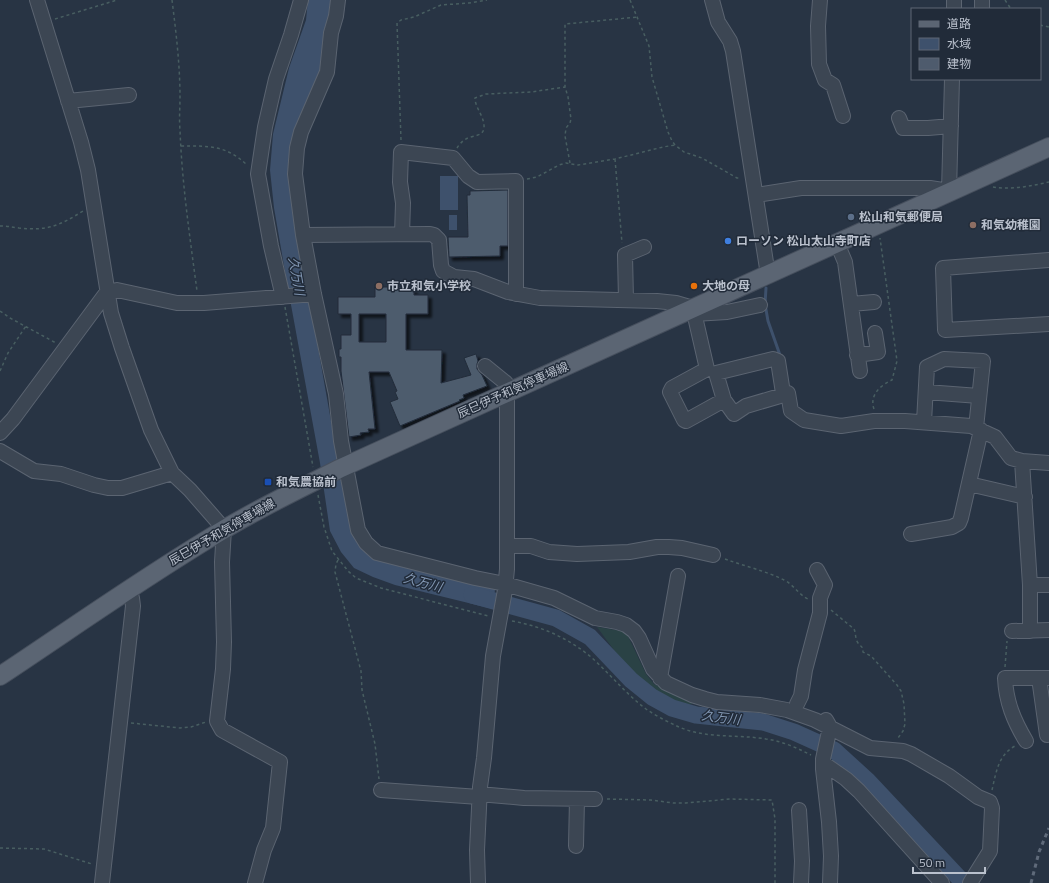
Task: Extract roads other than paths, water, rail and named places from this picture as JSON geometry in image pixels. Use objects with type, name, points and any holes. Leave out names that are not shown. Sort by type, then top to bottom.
[{"type":"main road","name":"辰巳伊予和気停車場線","points":[[0,676],[174,560],[268,504],[343,467],[693,311],[949,191],[1049,147]]},
{"type":"street","points":[[37,0],[88,170],[111,313],[122,348],[151,430],[172,473],[190,490],[224,530],[222,569],[224,649],[217,720],[222,730],[280,762],[272,828],[255,883]]},
{"type":"street","points":[[284,296],[271,246],[258,174],[265,128],[276,79],[301,0]]},
{"type":"street","points":[[338,0],[336,16],[331,33],[327,72],[302,132],[297,148],[295,174],[312,295],[336,394],[343,467],[358,530],[366,543],[377,553],[505,587],[554,598],[595,618],[626,625],[634,630],[653,669],[660,678],[666,683],[685,692],[705,699],[728,703],[760,705],[797,704],[827,722],[830,729],[823,761],[823,776],[829,822],[831,856],[830,883]]},
{"type":"street","points":[[712,0],[718,22],[730,41],[733,51],[768,275]]},
{"type":"street","points":[[820,0],[818,26],[820,64],[825,80],[833,85],[843,116]]},
{"type":"street","points":[[756,195],[801,188],[930,188],[949,191],[952,80]]},
{"type":"street","points":[[68,101],[129,95]]},
{"type":"street","points":[[899,118],[902,128],[951,126]]},
{"type":"street","points":[[402,234],[403,203],[400,182],[401,152],[453,158],[468,176],[477,182],[516,181],[516,294]]},
{"type":"street","points":[[303,235],[430,234],[437,237],[440,243],[441,265],[443,271],[447,274],[454,277],[474,279],[516,294],[540,298],[676,303],[693,311],[727,312],[760,305]]},
{"type":"street","points":[[837,243],[845,262],[860,371]]},
{"type":"street","points":[[626,300],[625,255],[644,247]]},
{"type":"street","points":[[1049,260],[943,268],[945,330],[1049,324]]},
{"type":"street","points":[[0,433],[13,419],[107,292],[117,290],[177,303],[199,303],[312,295]]},
{"type":"street","points":[[851,304],[874,302]]},
{"type":"street","points":[[693,311],[711,371],[724,400],[734,414],[746,406],[780,396],[783,393],[788,393],[791,411],[804,420],[841,426],[878,421],[966,425],[979,429],[995,437],[1011,458],[1022,461],[1049,463]]},
{"type":"street","points":[[858,355],[878,352],[875,333]]},
{"type":"street","points":[[724,400],[686,421],[684,420],[670,392],[672,388],[711,371],[774,358],[778,361],[783,393]]},
{"type":"street","points":[[911,534],[952,527],[959,523],[969,484],[979,429],[983,361],[944,359],[927,367],[924,422]]},
{"type":"street","points":[[478,883],[477,850],[479,796],[493,656],[505,587],[507,546],[506,383],[485,366]]},
{"type":"street","points":[[926,392],[980,396]]},
{"type":"street","points":[[0,451],[34,470],[62,474],[94,485],[108,488],[122,488],[172,473]]},
{"type":"street","points":[[1022,461],[1030,585],[1030,631]]},
{"type":"street","points":[[969,484],[1024,497]]},
{"type":"street","points":[[507,546],[531,546],[549,552],[576,554],[629,552],[656,547],[668,547],[682,548],[713,555]]},
{"type":"street","points":[[797,704],[801,696],[805,670],[820,613],[820,598],[824,585],[817,570]]},
{"type":"street","points":[[660,678],[678,576]]},
{"type":"street","points":[[1030,585],[1049,585]]},
{"type":"street","points":[[102,883],[133,606],[132,598],[127,591]]},
{"type":"street","points":[[1012,631],[1049,630]]},
{"type":"street","points":[[1026,741],[1016,724],[1008,703],[1005,692],[1005,678],[1044,678],[1047,735]]},
{"type":"street","points":[[760,705],[794,713],[815,720],[830,729],[870,748],[902,751],[911,754],[949,776],[978,798],[990,802],[992,808],[990,851],[972,880]]},
{"type":"street","points":[[823,761],[859,791],[942,883]]},
{"type":"street","points":[[381,790],[524,798],[595,799]]},
{"type":"street","points":[[576,846],[577,799]]},
{"type":"street","points":[[799,810],[802,861],[801,883]]},
{"type":"water","points":[[308,0],[333,0],[321,68],[288,172],[337,455],[374,558],[495,589],[493,609],[395,585],[354,568],[341,552],[330,531],[320,463],[274,208],[270,170],[273,134],[289,68],[306,20]]},
{"type":"water","points":[[440,176],[458,176],[458,210],[440,210]]},
{"type":"water","points":[[449,215],[457,215],[457,230],[449,230]]},
{"type":"waterway","points":[[766,288],[765,304],[768,321],[781,358]]},
{"type":"waterway","name":"久万川","points":[[472,595],[556,618],[590,637],[631,680],[652,697],[672,708],[696,715],[763,722],[794,732],[834,750],[868,781],[960,879],[966,883]]},
{"type":"railway","points":[[1031,883],[1039,852],[1049,828]]},
{"type":"place","name":"松山和気郵便局","points":[[851,217]]},
{"type":"place","name":"和気幼稚園","points":[[973,225]]},
{"type":"place","name":"ローソン 松山太山寺町店","points":[[728,241]]},
{"type":"place","name":"市立和気小学校","points":[[379,286]]},
{"type":"place","name":"大地の母","points":[[694,286]]},
{"type":"place","name":"和気農協前","points":[[268,482]]}]
